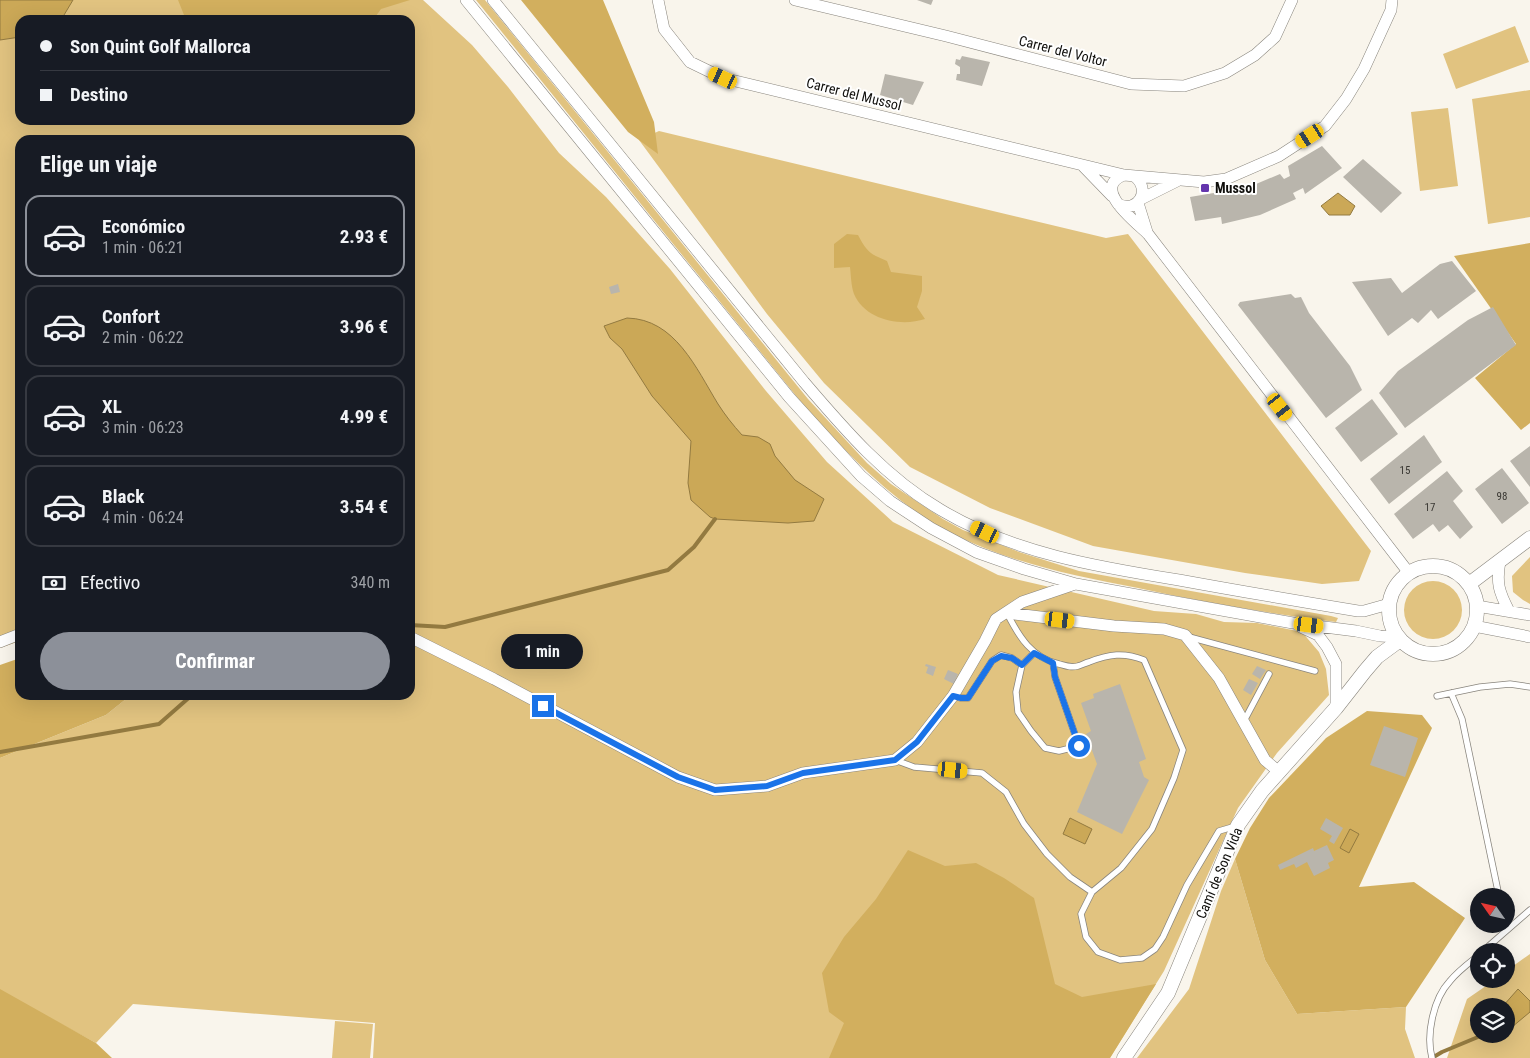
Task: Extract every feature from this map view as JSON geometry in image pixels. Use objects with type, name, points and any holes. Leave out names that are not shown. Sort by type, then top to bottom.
[{"type":"street","points":[[466,0],[789,397],[861,476],[890,501],[931,528],[976,552],[1024,569],[1076,584],[1293,623],[1399,638]]},
{"type":"street","points":[[493,0],[810,389],[853,438],[902,484],[942,511],[985,532],[1033,549],[1115,570],[1358,611],[1389,604]]},
{"type":"street","name":"Carrer del Mussol","points":[[658,0],[664,29],[690,62],[723,78],[1129,176],[1204,182],[1226,179],[1279,156],[1325,126],[1346,99],[1364,69],[1391,10],[1392,0]]},
{"type":"street","name":"Carrer del Voltor","points":[[796,0],[1131,84],[1184,86],[1225,73],[1255,55],[1275,37],[1292,0]]},
{"type":"street","points":[[1083,166],[1148,234],[1409,573]]},
{"type":"street","points":[[1115,200],[1112,185],[1119,177],[1129,176],[1138,179],[1143,189],[1139,201],[1148,234]]},
{"type":"street","name":"Carrer del Mussol","points":[[1139,201],[1179,181]]},
{"type":"street","points":[[1115,200],[1128,207],[1139,201]]},
{"type":"street","points":[[1469,584],[1530,538]]},
{"type":"street","points":[[1500,561],[1497,574],[1498,590],[1509,612]]},
{"type":"street","points":[[1430,566],[1452,570],[1469,584],[1477,606],[1474,626],[1464,641],[1449,651],[1432,654],[1414,650],[1399,638],[1390,624],[1389,604],[1395,586],[1409,573],[1430,566]]},
{"type":"street","points":[[415,640],[494,679],[678,777],[715,790],[767,786],[803,773],[895,760],[917,742],[953,696],[996,619],[1022,602],[1076,584]]},
{"type":"street","points":[[1477,606],[1530,615]]},
{"type":"street","points":[[1007,613],[1114,626],[1164,629],[1185,635],[1219,678],[1265,760],[1279,772]]},
{"type":"street","points":[[1293,623],[1318,634],[1336,664],[1336,708]]},
{"type":"street","points":[[1474,626],[1530,637]]},
{"type":"street","points":[[0,642],[15,636]]},
{"type":"street","name":"Camí de Son Vida","points":[[1124,1058],[1168,993],[1238,825],[1262,791],[1336,708],[1377,657],[1399,638]]},
{"type":"lane","points":[[1007,613],[1017,635],[1034,653],[1053,663],[1071,667],[1080,666],[1089,661],[1116,654],[1131,654],[1144,660],[1183,750],[1174,778],[1152,828],[1121,868],[1092,892],[1081,914],[1086,937],[1098,952],[1120,960],[1142,958],[1155,949],[1163,937],[1187,885],[1219,831],[1238,825]]},
{"type":"lane","points":[[1185,635],[1315,671]]},
{"type":"lane","points":[[1034,653],[1022,665],[1016,692],[1018,712],[1045,748],[1059,751],[1079,746],[1055,677],[1053,663]]},
{"type":"lane","points":[[953,696],[968,698],[992,661],[1001,656],[1012,658],[1022,665]]},
{"type":"lane","points":[[1244,721],[1269,674]]},
{"type":"lane","points":[[1437,696],[1480,687],[1510,684],[1530,687]]},
{"type":"lane","points":[[1451,693],[1462,719],[1497,888]]},
{"type":"lane","points":[[895,760],[914,767],[982,773],[1006,792],[1024,824],[1047,854],[1070,877],[1092,892]]},
{"type":"lane","points":[[1515,921],[1530,910]]},
{"type":"lane","points":[[1491,943],[1500,933]]},
{"type":"lane","points":[[1432,1058],[1430,1032],[1434,1008],[1448,982],[1470,963]]},
{"type":"shaded area","points":[[0,0],[423,0],[472,45],[508,87],[559,153],[606,197],[670,269],[766,391],[827,462],[893,522],[998,575],[1154,611],[1196,614],[1224,622],[1257,623],[1302,632],[1319,652],[1326,669],[1329,695],[1277,753],[1238,808],[1164,971],[1110,1058],[373,1058],[375,1023],[133,1004],[96,1043],[0,991],[0,758],[106,715],[125,700],[415,700],[415,135],[15,135],[15,643],[0,648]]},
{"type":"shaded area","points":[[0,0],[73,0],[64,15],[15,15],[15,38],[0,40]]},
{"type":"shaded area","points":[[178,0],[410,0],[381,9],[377,15],[184,15]]},
{"type":"shaded area","points":[[476,0],[485,0],[808,399],[867,463],[891,484],[963,530],[1019,552],[1079,571],[1331,616],[1338,618],[1336,622],[1212,603],[1091,579],[1020,561],[953,534],[913,510],[876,480],[809,412]]},
{"type":"shaded area","points":[[521,0],[603,0],[654,122],[658,154],[628,132]]},
{"type":"shaded area","points":[[1515,26],[1529,62],[1456,89],[1443,54]]},
{"type":"shaded area","points":[[1530,90],[1530,217],[1488,224],[1472,99]]},
{"type":"shaded area","points":[[1448,108],[1458,186],[1420,191],[1411,112]]},
{"type":"shaded area","points":[[659,131],[1106,238],[1128,234],[1371,551],[1359,581],[1322,584],[1245,573],[1093,546],[990,508],[910,467],[824,383],[767,314],[639,140]]},
{"type":"shaded area","points":[[1338,193],[1355,206],[1350,215],[1329,215],[1321,206]]},
{"type":"shaded area","points":[[847,234],[858,235],[870,252],[887,261],[891,272],[922,276],[922,291],[917,307],[925,319],[905,322],[885,319],[866,310],[859,303],[853,291],[850,267],[834,268],[834,244]]},
{"type":"shaded area","points":[[1530,243],[1530,423],[1521,430],[1475,378],[1516,344],[1454,256]]},
{"type":"shaded area","points":[[627,318],[644,321],[658,327],[671,336],[692,361],[729,420],[742,435],[758,437],[770,444],[775,456],[795,480],[824,499],[814,521],[788,523],[715,519],[710,517],[691,500],[688,483],[691,441],[652,396],[622,349],[610,338],[604,326]]},
{"type":"shaded area","points":[[1530,557],[1530,604],[1513,592],[1512,576]]},
{"type":"shaded area","points":[[1433,581],[1449,586],[1457,594],[1462,610],[1457,626],[1449,634],[1433,639],[1417,634],[1409,626],[1404,610],[1409,594],[1417,586]]},
{"type":"shaded area","points":[[15,660],[15,700],[125,700],[106,715],[0,758],[0,665]]},
{"type":"shaded area","points":[[1367,711],[1422,715],[1432,728],[1359,887],[1414,882],[1465,918],[1406,1007],[1297,1014],[1265,960],[1235,859],[1250,828],[1269,798],[1326,738]]},
{"type":"shaded area","points":[[1070,818],[1092,829],[1085,844],[1063,834]]},
{"type":"shaded area","points":[[1350,829],[1359,834],[1349,853],[1340,848]]},
{"type":"shaded area","points":[[908,850],[945,866],[976,863],[1004,878],[1034,898],[1055,984],[1082,997],[1156,984],[1110,1058],[829,1058],[844,1023],[829,1012],[822,973],[844,937],[876,899]]},
{"type":"shaded area","points":[[1235,859],[1265,960],[1297,1014],[1406,1007],[1405,1029],[1415,1058],[1137,1058],[1189,989],[1221,891]]},
{"type":"shaded area","points":[[1530,954],[1530,1058],[1447,1058],[1467,999],[1483,988],[1515,988],[1515,965]]},
{"type":"shaded area","points":[[0,989],[96,1043],[112,1058],[0,1058]]},
{"type":"shaded area","points":[[1518,989],[1530,1001],[1530,1012],[1515,1024],[1515,998],[1510,998]]},
{"type":"shaded area","points":[[335,1021],[373,1024],[370,1058],[332,1058]]},
{"type":"building","points":[[917,0],[933,0],[931,5]]},
{"type":"building","points":[[962,56],[990,62],[982,86],[956,80],[957,74],[960,74],[960,67],[955,64],[956,59],[960,60]]},
{"type":"building","points":[[885,74],[924,82],[913,105],[880,95]]},
{"type":"building","points":[[1322,146],[1342,168],[1305,194],[1303,188],[1293,193],[1296,199],[1260,215],[1222,224],[1221,217],[1195,221],[1190,197],[1249,187],[1280,174],[1284,179],[1290,176],[1288,166]]},
{"type":"building","points":[[1363,159],[1402,193],[1381,213],[1343,177]]},
{"type":"building","points":[[1452,261],[1476,291],[1438,319],[1431,310],[1418,323],[1412,318],[1388,336],[1352,282],[1391,278],[1402,293],[1440,264]]},
{"type":"building","points":[[618,284],[620,292],[611,294],[609,287]]},
{"type":"building","points":[[1291,294],[1295,298],[1301,297],[1309,313],[1350,366],[1362,390],[1326,418],[1238,305],[1240,302]]},
{"type":"building","points":[[1493,307],[1516,345],[1405,428],[1379,393],[1398,371],[1468,320]]},
{"type":"building","points":[[1372,399],[1398,434],[1361,462],[1335,428]]},
{"type":"building","points":[[1424,435],[1442,462],[1389,504],[1370,479]]},
{"type":"building","points":[[1530,446],[1530,487],[1510,461]]},
{"type":"building","points":[[1502,468],[1529,503],[1502,524],[1475,489]]},
{"type":"building","points":[[1447,471],[1463,491],[1453,501],[1473,527],[1460,539],[1448,525],[1439,532],[1433,524],[1413,539],[1394,514]]},
{"type":"building","points":[[926,664],[936,667],[933,676],[926,673],[928,667],[925,666]]},
{"type":"building","points":[[1257,666],[1266,670],[1260,679],[1252,674]]},
{"type":"building","points":[[948,670],[958,674],[954,684],[944,679]]},
{"type":"building","points":[[1249,679],[1258,683],[1251,695],[1243,690]]},
{"type":"building","points":[[1120,684],[1146,759],[1139,762],[1144,777],[1149,780],[1122,834],[1077,812],[1097,764],[1086,734],[1091,731],[1081,703],[1094,698],[1093,694]]},
{"type":"building","points":[[1384,726],[1418,738],[1405,777],[1370,765]]},
{"type":"building","points":[[1326,818],[1343,828],[1334,844],[1329,841],[1332,836],[1320,829]]},
{"type":"building","points":[[1327,845],[1334,860],[1328,863],[1330,868],[1314,876],[1307,862],[1296,868],[1294,864],[1280,870],[1278,865],[1313,848],[1314,851]]},
{"type":"waterway","points":[[415,625],[445,627],[668,570],[694,547],[715,519]]},
{"type":"waterway","points":[[0,752],[159,724],[186,700]]},
{"type":"waterway","points":[[1432,1058],[1470,1040]]},
{"type":"place","name":"Mussol","points":[[1205,188]]},
{"type":"route","points":[[543,706],[678,777],[715,790],[767,786],[803,773],[895,760],[917,742],[953,696],[968,698],[992,661],[1001,656],[1012,658],[1022,665],[1034,653],[1053,663],[1055,677],[1079,746]]}]
